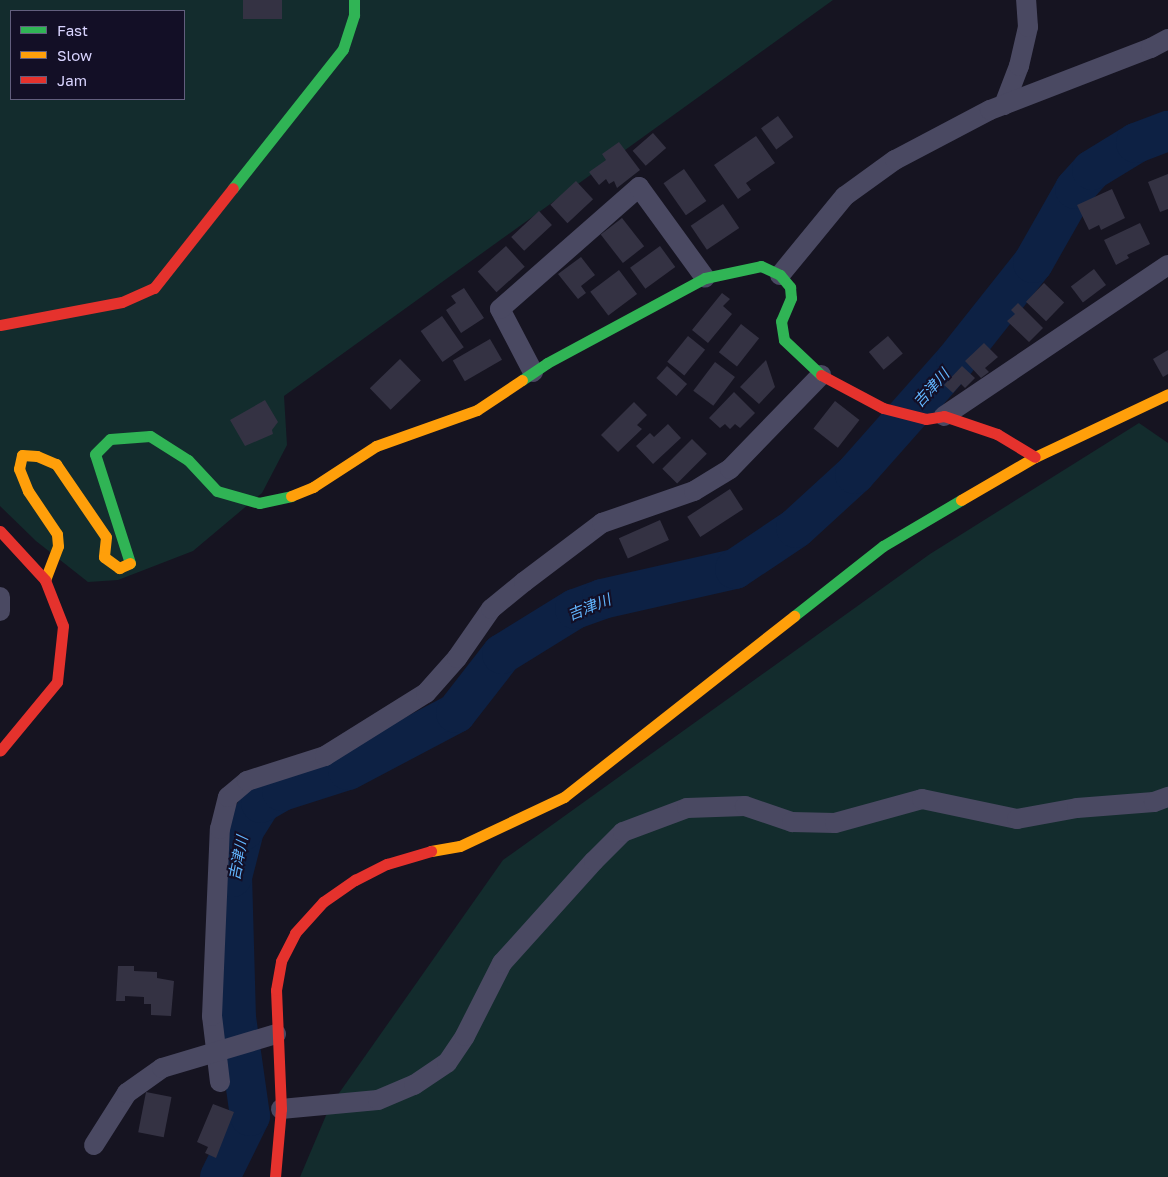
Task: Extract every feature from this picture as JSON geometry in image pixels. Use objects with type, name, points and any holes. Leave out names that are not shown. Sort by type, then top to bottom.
[{"type":"street","points":[[0,325],[122,302],[154,288],[343,49],[354,16],[354,0]]},
{"type":"street","points":[[1004,105],[1019,66],[1028,27],[1026,0]]},
{"type":"street","points":[[780,275],[845,196],[895,160],[1004,105],[1151,48],[1168,39]]},
{"type":"street","points":[[534,372],[500,309],[639,187],[705,278]]},
{"type":"street","points":[[45,580],[54,560],[57,534],[28,491],[18,469],[22,456],[37,456],[56,464],[106,537],[104,557],[119,568],[130,564],[95,454],[110,439],[150,436],[188,460],[217,492],[259,503],[283,499],[313,487],[376,446],[477,410],[534,372],[705,278],[761,266],[780,275],[790,287],[791,298],[781,321],[784,340],[821,375],[883,408],[926,419],[944,416],[1168,265]]},
{"type":"street","points":[[220,1082],[221,1052],[212,1016],[220,829],[228,797],[247,781],[325,756],[426,693],[457,658],[491,609],[524,582],[602,523],[694,491],[730,469],[821,375]]},
{"type":"street","points":[[275,1177],[281,1109],[276,1034],[276,990],[281,961],[295,933],[322,902],[355,880],[387,864],[460,846],[564,797],[883,546],[1035,457],[1168,394]]},
{"type":"street","points":[[944,416],[997,434],[1035,457]]},
{"type":"street","points":[[0,531],[45,580],[63,626],[57,682],[0,751]]},
{"type":"street","points":[[0,597],[0,611]]},
{"type":"street","points":[[281,1109],[378,1100],[414,1085],[446,1062],[465,1036],[502,963],[594,861],[624,832],[687,808],[745,806],[792,822],[835,823],[922,799],[1017,819],[1077,808],[1154,802],[1168,797]]},
{"type":"street","points":[[94,1145],[127,1093],[162,1068],[221,1052],[276,1034]]},
{"type":"green space","points":[[0,0],[833,0],[284,396],[287,445],[262,493],[193,551],[118,580],[88,582],[36,541],[0,506]]},
{"type":"green space","points":[[1139,423],[1168,443],[1168,1177],[300,1177],[330,1106],[503,860],[930,554]]},
{"type":"building","points":[[243,0],[282,0],[282,19],[243,19]]},
{"type":"building","points":[[778,116],[793,137],[776,149],[761,128]]},
{"type":"building","points":[[653,133],[666,148],[646,166],[633,151]]},
{"type":"building","points":[[756,136],[775,163],[746,183],[751,190],[738,199],[714,165]]},
{"type":"building","points":[[619,142],[640,170],[617,188],[614,181],[609,184],[606,179],[599,185],[589,172],[606,160],[602,154]]},
{"type":"building","points":[[684,169],[706,201],[686,215],[664,183]]},
{"type":"building","points":[[1168,174],[1168,209],[1160,212],[1148,182]]},
{"type":"building","points":[[576,181],[593,199],[567,223],[550,205]]},
{"type":"building","points":[[1112,189],[1125,218],[1101,230],[1099,225],[1089,230],[1077,205]]},
{"type":"building","points":[[723,204],[739,228],[707,250],[691,226]]},
{"type":"building","points":[[539,211],[552,225],[524,251],[511,237]]},
{"type":"building","points":[[622,218],[644,246],[623,263],[601,235]]},
{"type":"building","points":[[1140,223],[1150,244],[1127,255],[1129,258],[1116,265],[1104,240]]},
{"type":"building","points":[[506,246],[525,267],[496,292],[478,271]]},
{"type":"building","points":[[660,246],[675,267],[645,289],[630,268]]},
{"type":"building","points":[[581,257],[595,275],[581,286],[586,293],[578,299],[558,274]]},
{"type":"building","points":[[1094,269],[1106,285],[1083,302],[1071,286]]},
{"type":"building","points":[[619,270],[637,294],[608,316],[590,292]]},
{"type":"building","points":[[1044,283],[1064,302],[1046,321],[1026,302]]},
{"type":"building","points":[[464,288],[484,318],[461,333],[446,310],[456,303],[451,296]]},
{"type":"building","points":[[722,293],[730,299],[723,306],[732,314],[708,343],[692,330]]},
{"type":"building","points":[[1018,303],[1043,328],[1029,342],[1007,321],[1015,314],[1011,310]]},
{"type":"building","points":[[442,316],[464,347],[442,362],[421,331]]},
{"type":"building","points":[[741,324],[759,338],[737,367],[719,352]]},
{"type":"building","points":[[688,336],[705,350],[684,375],[667,362]]},
{"type":"building","points":[[888,336],[903,354],[884,370],[869,352]]},
{"type":"building","points":[[490,339],[502,360],[465,381],[453,360]]},
{"type":"building","points":[[984,343],[998,357],[985,368],[989,372],[981,378],[965,361]]},
{"type":"building","points":[[1168,350],[1168,374],[1163,377],[1153,359]]},
{"type":"building","points":[[400,359],[421,381],[391,410],[370,388]]},
{"type":"building","points":[[766,360],[775,387],[759,404],[740,387]]},
{"type":"building","points":[[715,362],[735,377],[713,406],[693,391]]},
{"type":"building","points":[[667,366],[687,384],[676,396],[656,378]]},
{"type":"building","points":[[962,366],[975,378],[965,388],[961,384],[953,393],[944,385]]},
{"type":"building","points":[[734,392],[755,413],[740,428],[735,424],[730,429],[725,424],[720,428],[709,418]]},
{"type":"building","points":[[265,400],[278,422],[272,430],[273,434],[245,446],[230,420]]},
{"type":"building","points":[[835,401],[859,420],[838,448],[813,429]]},
{"type":"building","points":[[634,402],[647,415],[637,425],[642,429],[618,452],[601,435]]},
{"type":"building","points":[[668,424],[681,438],[653,464],[636,446],[650,433],[654,437]]},
{"type":"building","points":[[692,439],[707,454],[677,484],[662,469]]},
{"type":"building","points":[[730,489],[743,509],[700,537],[687,517]]},
{"type":"building","points":[[660,520],[669,540],[628,558],[619,538]]},
{"type":"building","points":[[118,966],[134,966],[134,971],[157,972],[157,978],[174,981],[171,1016],[151,1015],[151,1004],[144,1004],[144,997],[125,996],[125,1001],[116,1001]]},
{"type":"building","points":[[146,1092],[172,1097],[164,1137],[138,1132]]},
{"type":"building","points":[[213,1104],[234,1112],[216,1158],[205,1153],[208,1147],[197,1142]]},
{"type":"waterway","name":"吉津川","points":[[220,1177],[250,1116],[236,1018],[232,877],[244,830],[261,803],[282,791],[348,770],[456,713],[502,654],[575,609],[602,599],[735,569],[796,528],[855,474],[956,360],[1033,263],[1075,189],[1092,170],[1136,143],[1168,131]]},
{"type":"traffic: fast","points":[[233,188],[343,49],[354,15],[354,0]]},
{"type":"traffic: fast","points":[[522,380],[547,363],[705,278],[761,266],[780,275],[790,287],[791,298],[781,321],[784,340],[821,375]]},
{"type":"traffic: fast","points":[[130,563],[95,454],[110,439],[150,436],[188,460],[217,491],[259,503],[291,496]]},
{"type":"traffic: fast","points":[[794,616],[883,546],[961,500]]},
{"type":"traffic: slow","points":[[291,496],[313,487],[376,446],[477,410],[522,380]]},
{"type":"traffic: slow","points":[[961,500],[1035,457],[1168,394]]},
{"type":"traffic: slow","points":[[45,580],[58,546],[57,534],[28,491],[19,469],[22,455],[37,456],[56,464],[106,537],[104,557],[119,568],[130,563]]},
{"type":"traffic: slow","points":[[431,851],[460,846],[564,797],[794,616]]},
{"type":"traffic: jam","points":[[0,325],[122,302],[154,288],[233,188]]},
{"type":"traffic: jam","points":[[821,375],[883,408],[926,419],[944,416],[997,434],[1035,457]]},
{"type":"traffic: jam","points":[[0,531],[45,580],[63,626],[57,682],[0,751]]},
{"type":"traffic: jam","points":[[275,1177],[281,1109],[276,990],[281,961],[295,933],[323,902],[355,880],[387,864],[431,851]]}]
